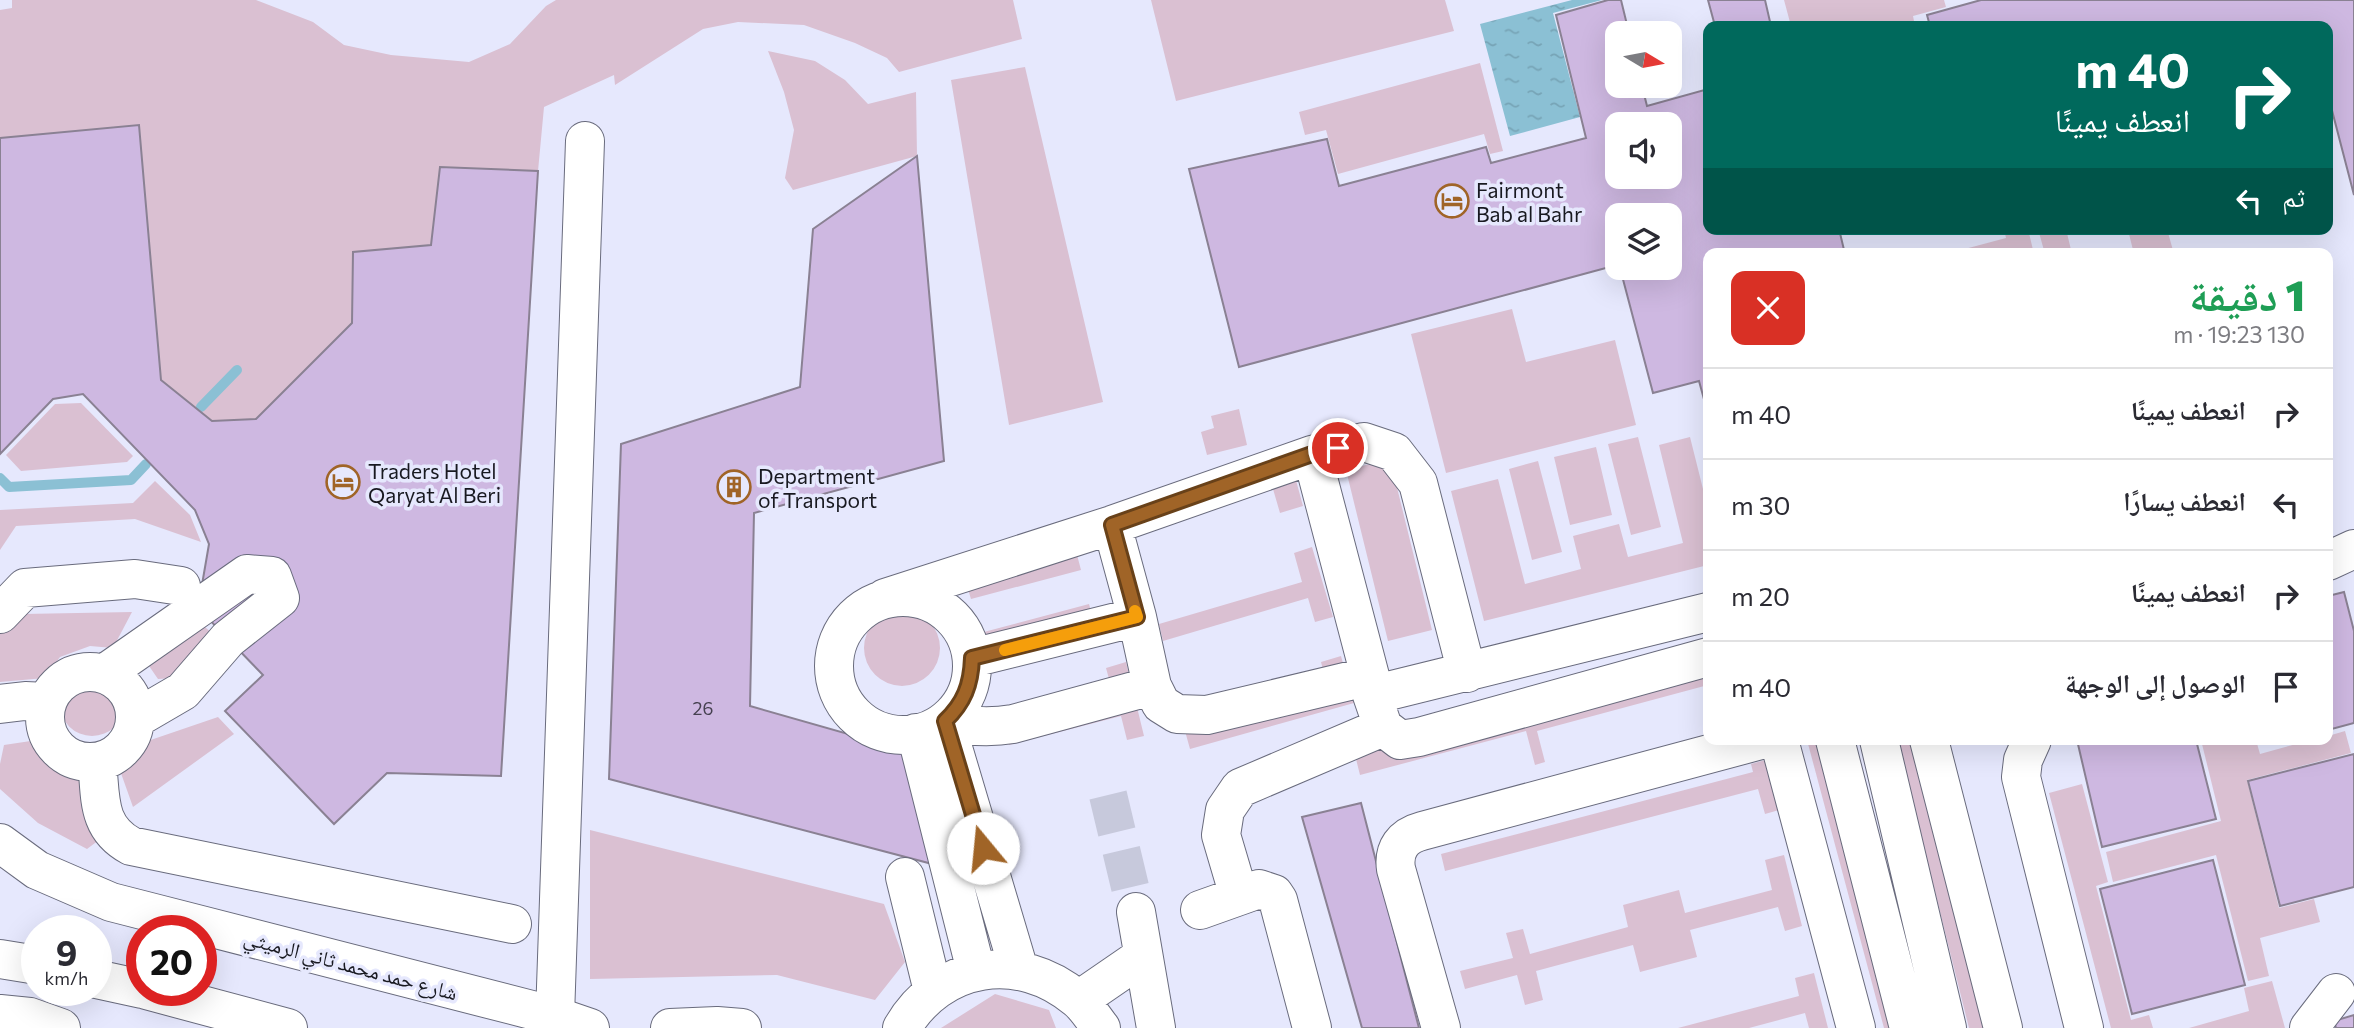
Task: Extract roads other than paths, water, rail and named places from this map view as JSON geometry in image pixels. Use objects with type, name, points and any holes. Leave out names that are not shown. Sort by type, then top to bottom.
[{"type":"main road","points":[[572,1022],[585,141]]},
{"type":"main road","points":[[885,598],[908,596],[932,602],[951,615],[965,635],[972,658],[967,693],[958,709],[930,727],[907,736],[887,734],[868,726],[852,713],[841,697],[835,677],[834,657],[840,637],[851,620],[866,607],[885,598],[1112,525],[1312,454],[1364,442],[1394,452],[1419,483],[1467,673]]},
{"type":"main road","points":[[1312,454],[1381,709]]},
{"type":"main road","points":[[1112,525],[1152,686],[1161,704],[1177,714],[1381,709],[1433,734],[1703,658]]},
{"type":"main road","points":[[2333,559],[2354,550]]},
{"type":"main road","points":[[104,674],[247,574],[272,576],[280,598],[228,639],[183,691],[135,719]]},
{"type":"main road","points":[[0,614],[25,588],[135,579],[181,586]]},
{"type":"main road","points":[[1239,896],[1221,835],[1225,810],[1240,788],[1381,709],[1467,673],[1703,613]]},
{"type":"main road","points":[[972,658],[1137,617]]},
{"type":"main road","points":[[90,671],[104,674],[117,680],[134,704],[132,735],[123,748],[111,757],[97,762],[81,762],[66,756],[55,746],[47,733],[46,713],[54,690],[64,680],[76,673],[90,671]]},
{"type":"main road","points":[[930,727],[990,728],[1013,724],[1152,686]]},
{"type":"main road","points":[[0,704],[24,701],[46,713]]},
{"type":"main road","points":[[0,731],[46,713]]},
{"type":"main road","points":[[930,727],[1019,970]]},
{"type":"main road","points":[[930,727],[976,971]]},
{"type":"main road","points":[[1441,1028],[1396,869],[1396,852],[1406,838],[1422,831],[1742,745]]},
{"type":"main road","points":[[1780,745],[1856,1028]]},
{"type":"main road","points":[[1836,745],[1909,1028]]},
{"type":"main road","points":[[1880,745],[1947,1028]]},
{"type":"main road","points":[[1930,745],[2003,1028]]},
{"type":"main road","points":[[2030,745],[2023,760],[2021,777],[2080,1014],[2050,1028]]},
{"type":"main road","points":[[97,762],[105,820],[111,831],[131,846],[512,924]]},
{"type":"main road","name":"شارع حمد محمد ثاني الرميثي","points":[[0,843],[37,870],[111,902],[572,1022]]},
{"type":"main road","points":[[905,877],[933,991]]},
{"type":"main road","points":[[1199,910],[1259,889],[1274,894],[1278,900],[1312,1028]]},
{"type":"main road","points":[[1136,912],[1156,1028]]},
{"type":"main road","points":[[902,1028],[912,1011],[933,991],[953,979],[976,971],[997,968],[1019,970],[1052,981],[1090,1014],[1143,956]]},
{"type":"main road","points":[[0,960],[21,963]]},
{"type":"main road","points":[[2309,1028],[2336,993]]},
{"type":"main road","points":[[205,1006],[288,1028]]},
{"type":"main road","points":[[0,1014],[30,1017],[61,1028]]},
{"type":"main road","points":[[670,1028],[742,1028]]},
{"type":"water","points":[[1572,0],[1602,0],[1553,13],[1580,117],[1510,136],[1480,24]]},
{"type":"waterway","points":[[201,407],[237,370]]},
{"type":"waterway","points":[[0,478],[9,487],[131,480],[146,464]]},
{"type":"tunnel","points":[[1108,795],[1136,912]]},
{"type":"place","name":"Fairmont Bab al Bahr","points":[[1452,201]]},
{"type":"place","name":"Traders Hotel Qaryat Al Beri","points":[[343,482]]},
{"type":"place","name":"Department of Transport","points":[[734,487]]}]
